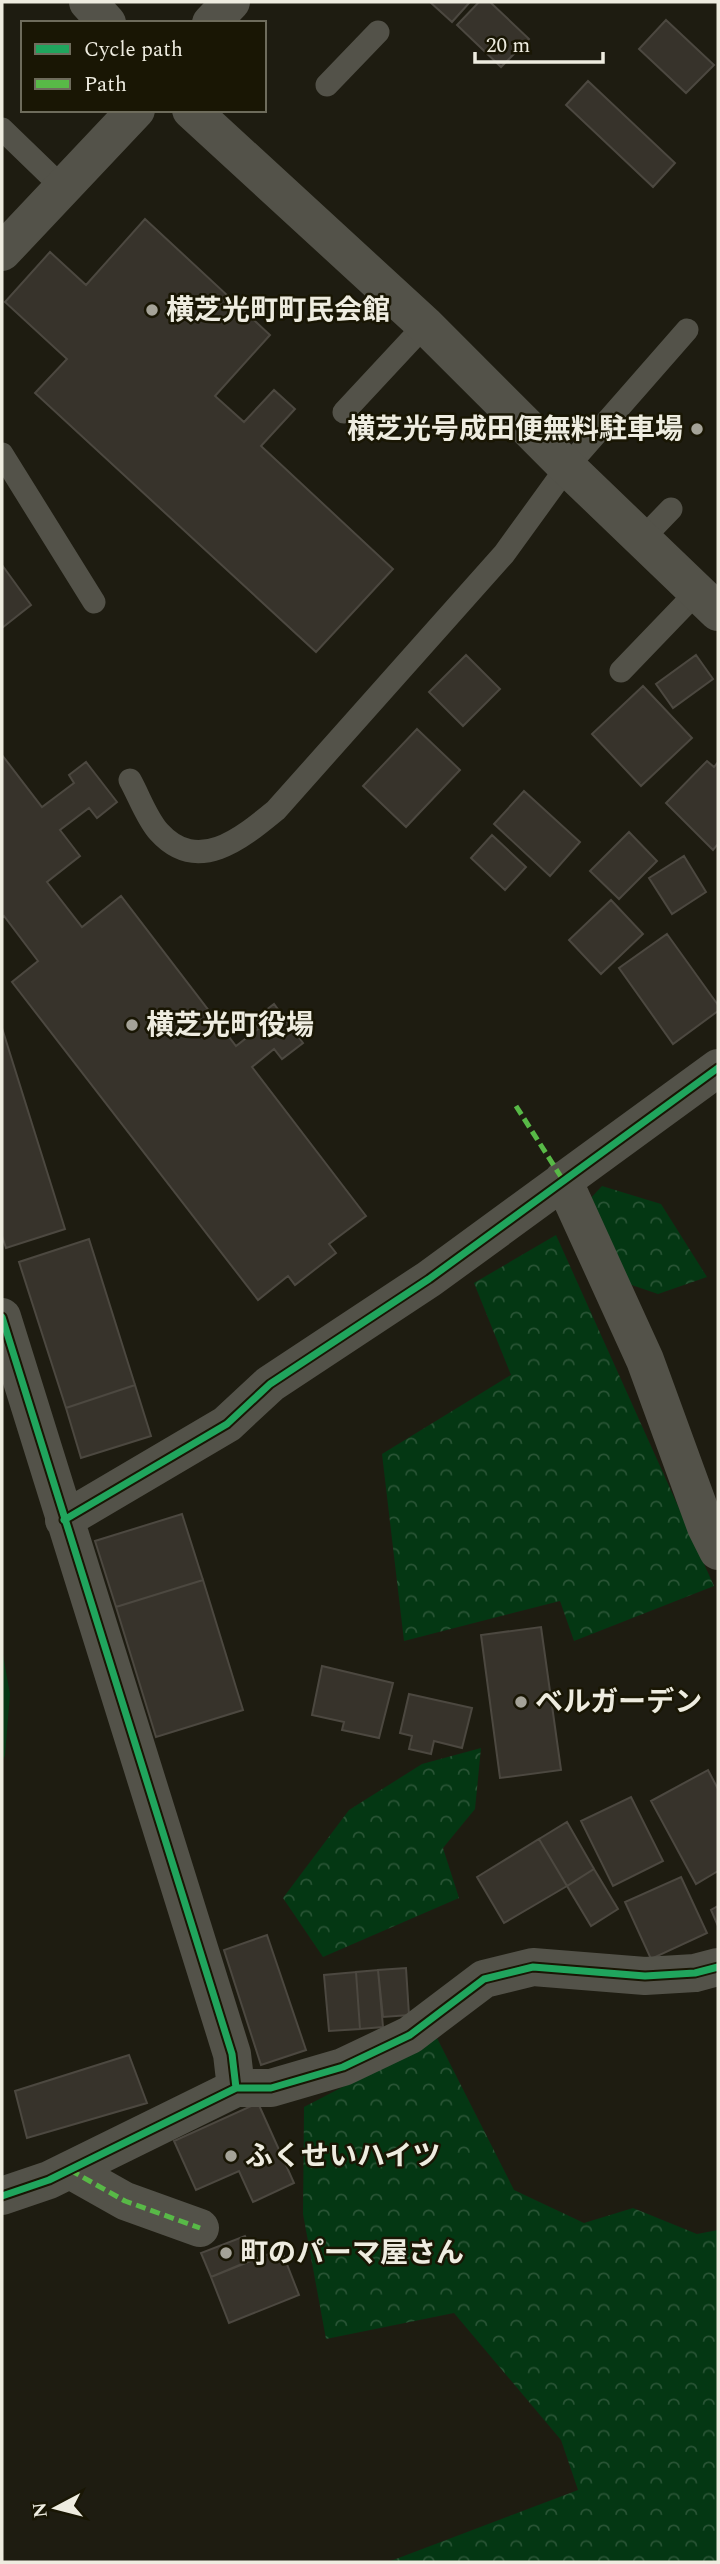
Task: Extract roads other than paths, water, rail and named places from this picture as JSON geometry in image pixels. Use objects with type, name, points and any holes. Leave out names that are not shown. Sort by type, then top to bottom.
[{"type":"street","points":[[88,2],[105,21]]},
{"type":"street","points":[[213,21],[230,2]]},
{"type":"street","points":[[2,252],[134,112]]},
{"type":"street","points":[[193,112],[425,325],[567,467],[708,602]]},
{"type":"street","points":[[64,1520],[227,1424],[270,1384],[429,1279],[718,1068]]},
{"type":"street","points":[[563,1180],[645,1360],[706,1527],[718,1551]]},
{"type":"street","points":[[2,1317],[232,2054],[236,2088]]},
{"type":"street","points":[[2,2196],[49,2180],[236,2088],[271,2088],[342,2067],[410,2035],[484,1979],[533,1967],[645,1976],[695,1973],[718,1967]]},
{"type":"street","points":[[70,2170],[125,2200],[200,2228]]},
{"type":"lane","points":[[327,85],[378,32]]},
{"type":"lane","points":[[2,129],[62,187]]},
{"type":"lane","points":[[344,412],[425,325]]},
{"type":"lane","points":[[131,780],[157,830],[175,846],[203,853],[241,839],[276,810],[504,554],[567,467],[687,330]]},
{"type":"lane","points":[[2,454],[94,602]]},
{"type":"lane","points":[[642,539],[671,509]]},
{"type":"lane","points":[[621,671],[708,602]]},
{"type":"place","name":"横芝光町町民会館","points":[[152,310]]},
{"type":"place","name":"横芝光号成田便無料駐車場","points":[[697,429]]},
{"type":"place","name":"横芝光町役場","points":[[132,1025]]},
{"type":"place","name":"ベルガーデン","points":[[521,1702]]},
{"type":"place","name":"ふくせいハイツ","points":[[231,2156]]},
{"type":"place","name":"町のパーマ屋さん","points":[[226,2253]]}]
